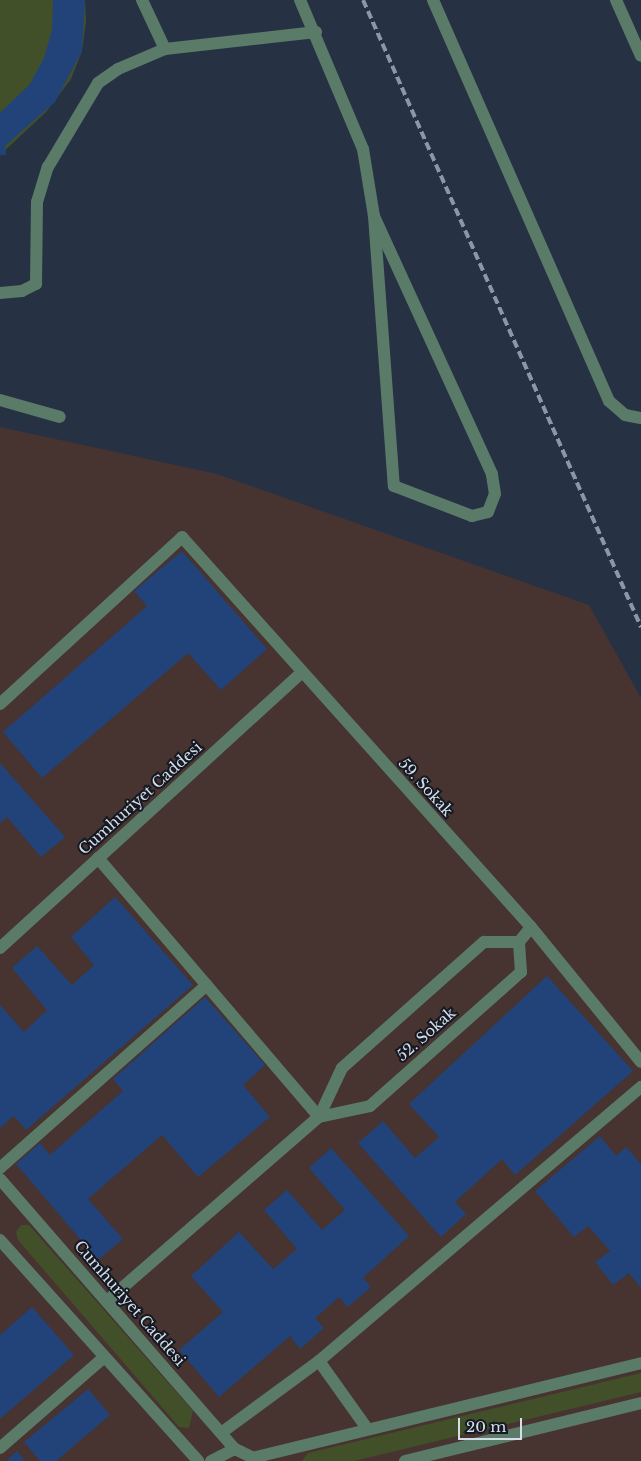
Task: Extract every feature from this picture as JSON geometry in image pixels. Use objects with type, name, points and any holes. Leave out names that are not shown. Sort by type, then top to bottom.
[{"type":"street","points":[[142,0],[165,49]]},
{"type":"street","points":[[300,0],[316,32],[362,149],[374,216],[394,486],[472,516],[488,512],[495,494],[492,474],[374,216]]},
{"type":"street","points":[[433,0],[609,402],[625,415],[641,418]]},
{"type":"street","points":[[616,0],[641,56]]},
{"type":"street","points":[[0,293],[22,291],[36,284],[37,202],[66,130],[98,83],[118,69],[165,49],[316,32]]},
{"type":"street","points":[[0,400],[60,417]]},
{"type":"street","name":"59. Sokak","points":[[0,704],[182,538],[531,927],[641,1062]]},
{"type":"street","name":"Cumhuriyet Caddesi","points":[[0,948],[301,672]]},
{"type":"street","points":[[98,858],[319,1117]]},
{"type":"street","points":[[519,942],[531,927]]},
{"type":"street","name":"52. Sokak","points":[[107,1301],[319,1117],[342,1068],[484,942],[519,942],[521,972],[370,1106],[319,1117]]},
{"type":"street","points":[[0,1168],[207,985]]},
{"type":"street","points":[[221,1433],[318,1361],[641,1087]]},
{"type":"street","name":"Cumhuriyet Caddesi","points":[[0,1179],[235,1449]]},
{"type":"street","points":[[0,1240],[103,1358],[198,1461]]},
{"type":"street","points":[[0,1448],[103,1358]]},
{"type":"street","points":[[318,1361],[366,1426]]},
{"type":"street","points":[[211,1461],[235,1449],[258,1459],[366,1426],[641,1363]]},
{"type":"street","points":[[405,1461],[451,1456],[641,1404]]},
{"type":"shaded area","points":[[0,427],[217,474],[589,605],[641,698],[641,1461],[0,1461]]},
{"type":"green space","points":[[0,0],[85,0],[86,21],[82,51],[71,79],[46,112],[0,155]]},
{"type":"green space","points":[[21,1225],[29,1225],[193,1411],[189,1428],[179,1427],[18,1240],[16,1232]]},
{"type":"green space","points":[[641,1373],[641,1392],[354,1461],[302,1461],[308,1453]]},
{"type":"building","points":[[53,0],[85,0],[82,51],[55,102],[5,146],[6,155],[0,155],[0,113],[30,84],[44,58],[52,30]]},
{"type":"building","points":[[182,551],[267,649],[221,690],[188,653],[42,778],[3,732],[147,606],[134,591]]},
{"type":"building","points":[[0,763],[65,837],[41,857],[7,817],[0,823]]},
{"type":"building","points":[[115,897],[193,985],[26,1130],[14,1116],[0,1128],[0,1005],[24,1032],[47,1010],[12,968],[37,946],[72,985],[94,965],[71,937]]},
{"type":"building","points":[[547,976],[633,1071],[515,1175],[502,1159],[455,1202],[466,1214],[441,1237],[358,1143],[383,1121],[415,1158],[439,1137],[409,1104]]},
{"type":"building","points":[[205,997],[265,1065],[243,1085],[270,1117],[198,1177],[162,1135],[88,1199],[123,1239],[98,1260],[16,1164],[40,1143],[50,1155],[123,1091],[113,1079]]},
{"type":"building","points":[[600,1136],[616,1156],[626,1147],[641,1164],[641,1288],[629,1273],[613,1285],[595,1262],[610,1251],[588,1226],[574,1237],[535,1191]]},
{"type":"building","points":[[331,1148],[409,1236],[363,1278],[371,1287],[348,1307],[339,1297],[315,1318],[324,1328],[300,1349],[290,1336],[219,1397],[179,1350],[223,1312],[191,1276],[239,1232],[273,1269],[297,1249],[264,1210],[287,1190],[322,1230],[345,1210],[309,1168]]},
{"type":"building","points":[[32,1307],[74,1355],[0,1419],[0,1335]]},
{"type":"building","points":[[88,1389],[110,1415],[56,1461],[40,1461],[24,1442]]},
{"type":"building","points":[[17,1451],[25,1461],[6,1461]]},
{"type":"railway","points":[[363,0],[641,627]]}]
